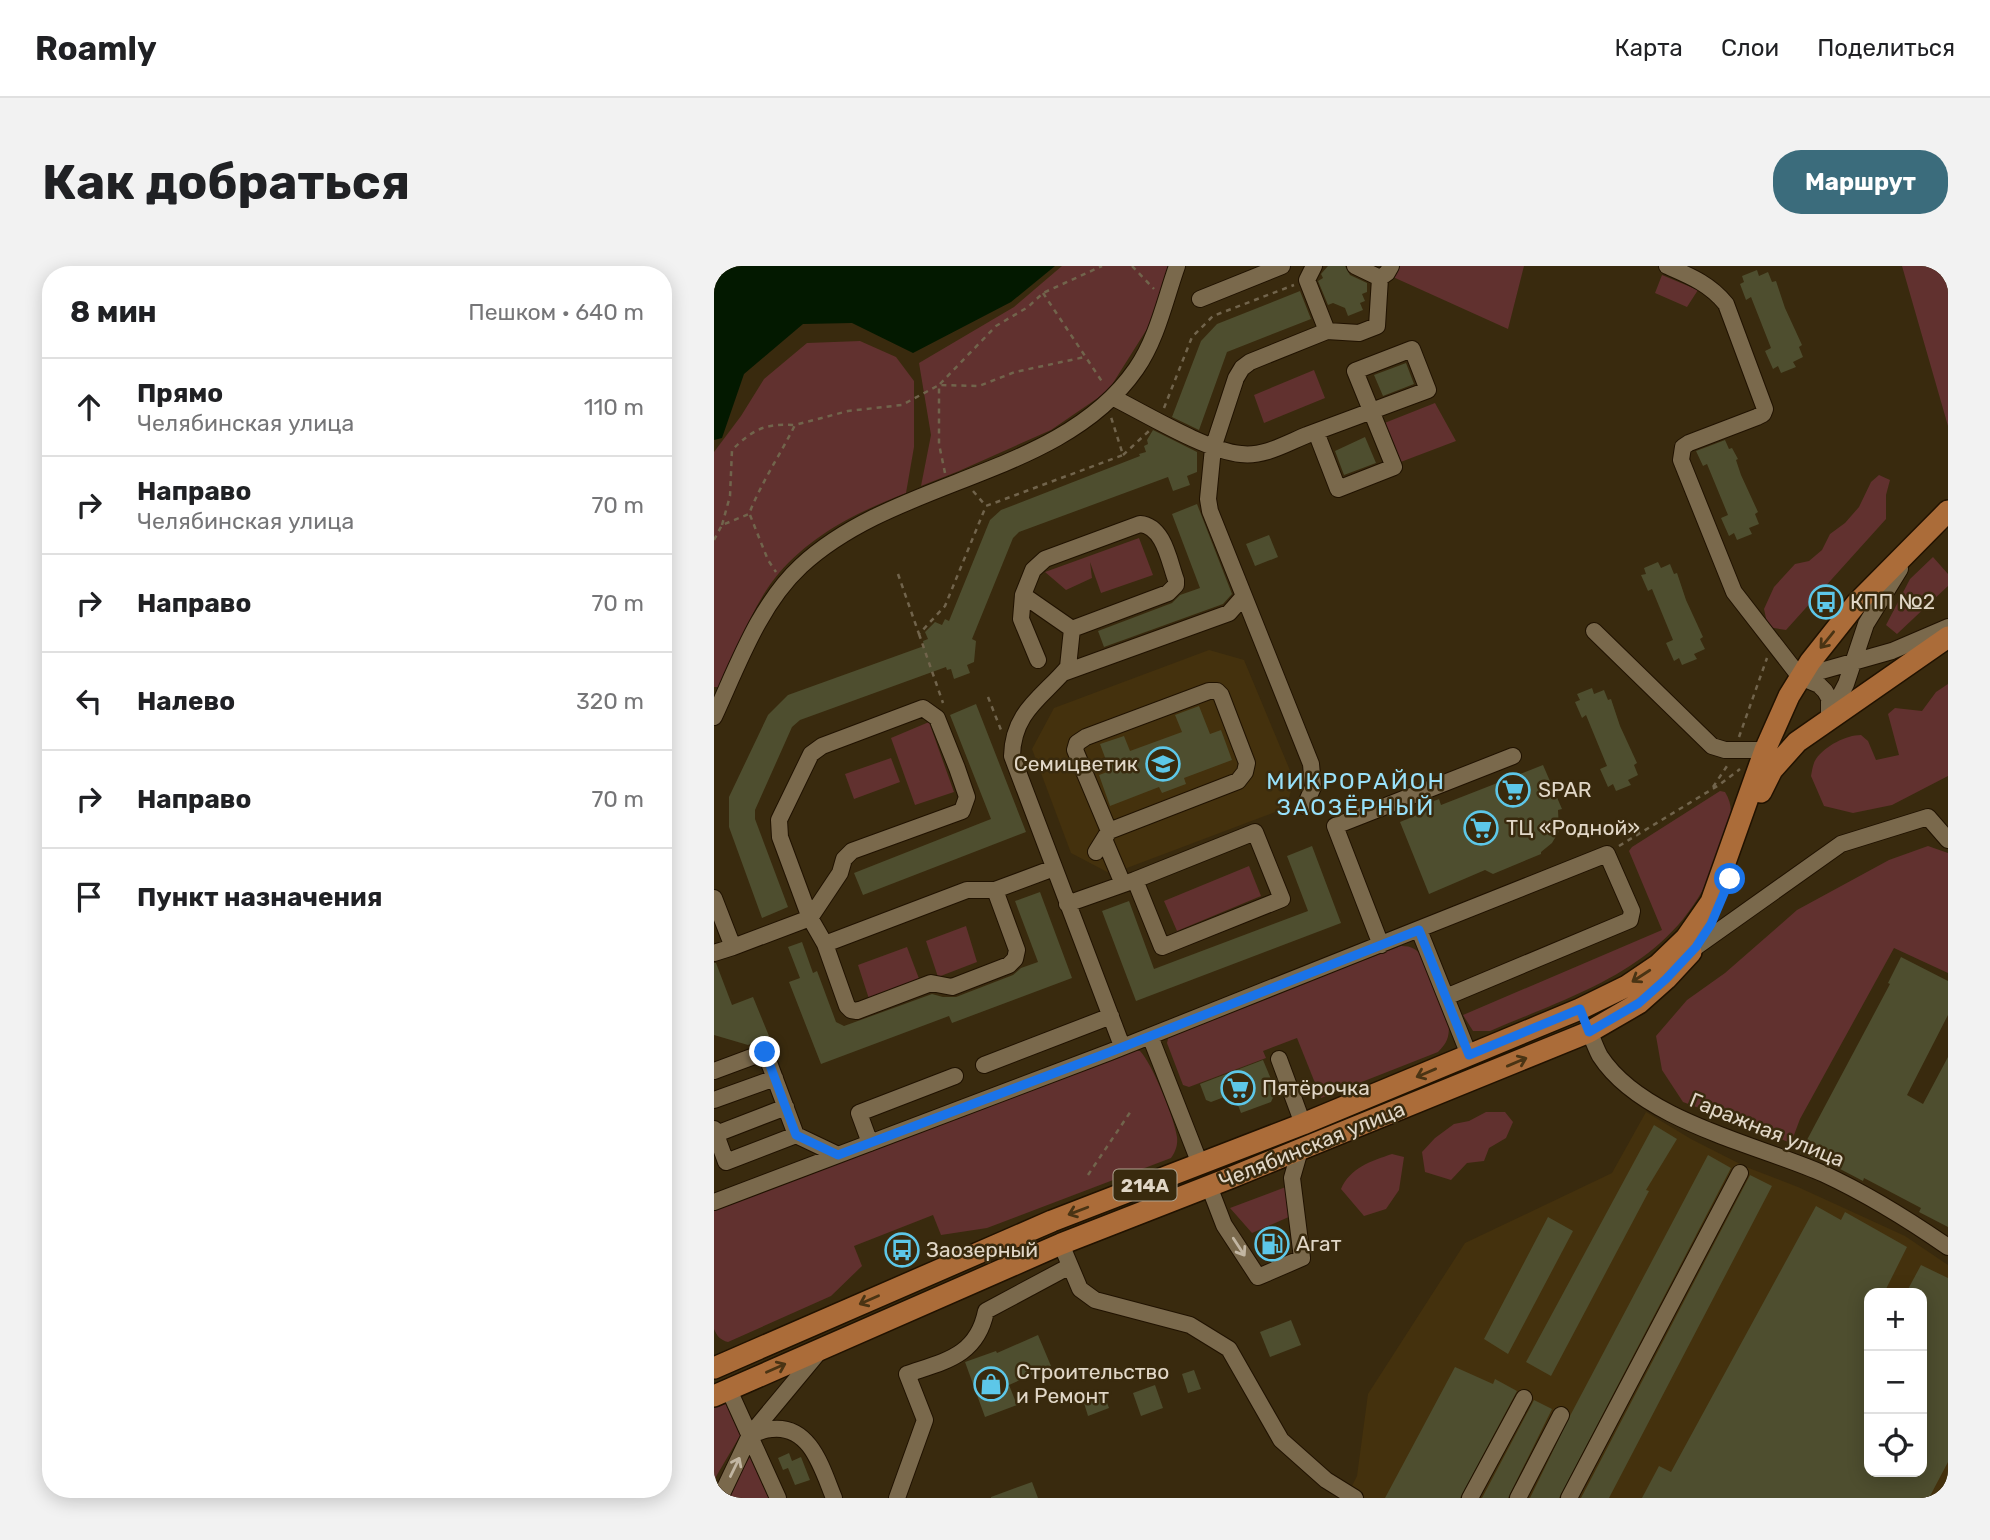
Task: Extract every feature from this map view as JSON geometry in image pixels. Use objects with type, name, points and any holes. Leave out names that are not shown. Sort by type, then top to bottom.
[{"type":"main road","points":[[1774,752],[1800,677],[1856,604],[1948,511]]},
{"type":"main road","points":[[1774,752],[1948,637]]},
{"type":"main road","name":"Челябинская улица","points":[[721,1393],[1061,1244],[1589,1032],[1639,1003],[1696,947],[1711,924],[1774,752]]},
{"type":"main road","name":"Челябинская улица","points":[[715,1364],[1052,1221],[1303,1124],[1580,1009],[1627,986],[1658,965],[1686,939],[1710,902],[1774,752]]},
{"type":"main road","points":[[1580,1009],[1589,1032]]},
{"type":"main road","points":[[1200,1164],[1209,1186]]},
{"type":"main road","points":[[1052,1221],[1061,1244]]},
{"type":"main road","points":[[944,1266],[954,1290]]},
{"type":"main road","points":[[715,1364],[721,1393]]},
{"type":"street","points":[[716,706],[768,606],[785,583],[821,549],[869,519],[1062,435],[1110,401],[1138,367],[1155,331],[1177,266]]},
{"type":"street","points":[[1200,299],[1282,266]]},
{"type":"street","points":[[1305,806],[1313,787],[1311,764],[1210,511],[1213,448],[1236,378],[1250,362],[1327,331],[1359,333],[1377,326],[1385,272],[1355,266]]},
{"type":"street","points":[[1667,266],[1704,283],[1717,292],[1726,304],[1765,404],[1763,414],[1689,443],[1684,447],[1681,460],[1734,592],[1800,677],[1819,685],[1825,691],[1829,698],[1829,718]]},
{"type":"street","points":[[1310,273],[1327,331]]},
{"type":"street","points":[[1110,401],[1159,421],[1213,448],[1243,455],[1264,452],[1316,432],[1372,411],[1428,390],[1412,349],[1355,371],[1372,411],[1394,467],[1338,489],[1316,432]]},
{"type":"street","points":[[1038,660],[1021,619],[1023,595],[1033,570],[1045,559],[1132,526],[1146,525],[1156,530],[1176,580],[1173,590],[1072,629]]},
{"type":"street","points":[[1829,718],[1839,701],[1872,612],[1923,536]]},
{"type":"street","points":[[1023,595],[1072,629]]},
{"type":"street","points":[[1063,673],[1229,613],[1244,596]]},
{"type":"street","points":[[1800,677],[1892,651],[1948,627]]},
{"type":"street","points":[[1072,629],[1071,660],[1063,673],[1046,688],[1021,720],[1012,739],[1012,756],[1122,1046]]},
{"type":"street","points":[[1594,631],[1712,746],[1717,749],[1774,752]]},
{"type":"street","points":[[1068,904],[1129,882],[1255,832],[1282,899],[1163,947],[1129,882],[1103,841],[1075,750],[1077,743],[1086,737],[1209,691],[1217,691],[1221,695],[1247,763],[1245,772],[1238,781],[1103,841]]},
{"type":"street","points":[[714,898],[719,949],[810,918],[840,873],[844,859],[852,851],[962,811],[967,797],[937,718],[923,708],[822,746],[811,754],[779,820],[780,837],[810,918],[825,944],[847,1006],[857,1011],[931,983],[951,987],[1009,965],[1016,959],[1016,943],[995,890]]},
{"type":"street","points":[[1381,945],[1335,826],[1513,756]]},
{"type":"street","points":[[1696,947],[1841,844],[1928,817],[1948,840]]},
{"type":"street","points":[[714,1202],[1150,1036],[1608,854],[1632,911],[1630,920],[1446,997]]},
{"type":"street","points":[[825,944],[967,890],[995,890],[1054,867]]},
{"type":"street","points":[[1419,930],[1469,1055]]},
{"type":"street","points":[[984,1065],[1111,1016]]},
{"type":"street","name":"Гаражная улица","points":[[1589,1032],[1600,1056],[1628,1087],[1663,1110],[1826,1175],[1880,1204],[1948,1247]]},
{"type":"street","points":[[1150,1036],[1200,1164]]},
{"type":"street","points":[[714,1071],[765,1052],[796,1135],[838,1155]]},
{"type":"street","points":[[1279,1059],[1303,1124]]},
{"type":"street","points":[[870,1143],[859,1114],[955,1076]]},
{"type":"street","points":[[714,1100],[775,1078]]},
{"type":"street","points":[[786,1107],[715,1132],[726,1162],[796,1135]]},
{"type":"street","points":[[1209,1186],[1224,1225],[1258,1277],[1302,1258],[1292,1178],[1300,1150]]},
{"type":"street","points":[[1569,1498],[1740,1173]]},
{"type":"street","points":[[1061,1244],[1080,1289],[1095,1300],[1190,1325],[1229,1349],[1281,1440],[1325,1480],[1355,1498]]},
{"type":"street","points":[[897,1498],[925,1420],[906,1374],[959,1356],[983,1327],[986,1311],[1070,1266]]},
{"type":"street","points":[[720,1498],[750,1435],[823,1347]]},
{"type":"street","points":[[721,1393],[750,1435],[778,1498]]},
{"type":"street","points":[[1470,1498],[1524,1398]]},
{"type":"street","points":[[1518,1498],[1561,1415]]},
{"type":"street","points":[[750,1435],[771,1429],[795,1433],[815,1452],[834,1498]]},
{"type":"path","points":[[714,540],[722,525],[730,496],[732,450],[749,433],[776,424],[795,425],[848,411],[902,405],[939,385],[996,326],[1028,307],[1043,293],[1102,266]]},
{"type":"path","points":[[1132,266],[1162,295],[1167,293]]},
{"type":"path","points":[[919,634],[945,606],[986,506],[1123,456],[1159,421],[1192,337],[1213,316],[1310,273]]},
{"type":"path","points":[[1043,293],[1110,401],[1123,456]]},
{"type":"path","points":[[939,385],[979,386],[1015,372],[1085,357]]},
{"type":"path","points":[[939,385],[939,444],[946,485]]},
{"type":"path","points":[[785,583],[768,560],[749,514],[760,486],[775,466],[795,425]]},
{"type":"path","points":[[963,479],[986,506]]},
{"type":"path","points":[[722,525],[749,514]]},
{"type":"path","points":[[898,574],[946,713]]},
{"type":"path","points":[[1711,789],[1729,764],[1773,642]]},
{"type":"path","points":[[988,697],[1012,756]]},
{"type":"path","points":[[1608,854],[1774,752]]},
{"type":"path","points":[[1595,833],[1642,832]]},
{"type":"path","points":[[1088,1175],[1131,1111]]},
{"type":"shaded area","points":[[714,266],[1055,266],[1011,302],[913,353],[852,323],[803,324],[744,374],[722,438],[714,440]]},
{"type":"shaded area","points":[[1062,266],[1174,266],[1152,321],[1108,391],[1051,430],[921,486],[931,435],[919,363],[1014,307]]},
{"type":"shaded area","points":[[1399,266],[1524,266],[1508,329],[1393,277]]},
{"type":"shaded area","points":[[1902,266],[1948,266],[1948,426]]},
{"type":"shaded area","points":[[1662,275],[1698,290],[1687,307],[1655,293]]},
{"type":"shaded area","points":[[860,341],[896,357],[914,381],[914,447],[906,493],[871,508],[822,535],[779,573],[761,599],[719,687],[714,687],[714,452],[764,379],[807,343]]},
{"type":"shaded area","points":[[1314,370],[1325,398],[1264,423],[1254,395]]},
{"type":"shaded area","points":[[1435,403],[1456,441],[1398,463],[1382,424]]},
{"type":"shaded area","points":[[1879,475],[1890,480],[1886,495],[1886,519],[1786,630],[1768,627],[1764,609],[1774,587],[1795,564],[1809,561],[1822,550],[1830,534],[1845,523],[1859,507],[1871,482]]},
{"type":"shaded area","points":[[1139,538],[1153,575],[1101,593],[1090,562],[1092,578],[1066,590],[1045,572]]},
{"type":"shaded area","points":[[1933,557],[1948,574],[1948,586],[1897,634],[1886,625],[1910,579]]},
{"type":"shaded area","name":"Семицветик","points":[[1209,650],[1244,660],[1294,780],[1286,808],[1111,874],[1071,853],[1032,749],[1054,708]]},
{"type":"shaded area","points":[[1948,684],[1948,776],[1892,805],[1853,813],[1824,806],[1811,776],[1814,763],[1820,754],[1843,739],[1861,735],[1868,741],[1876,760],[1899,755],[1888,714],[1895,708],[1922,711],[1936,692]]},
{"type":"shaded area","points":[[929,722],[954,792],[915,805],[891,738]]},
{"type":"shaded area","points":[[891,758],[900,782],[854,799],[845,774]]},
{"type":"shaded area","points":[[1720,791],[1725,792],[1729,799],[1731,813],[1721,848],[1704,887],[1683,919],[1658,945],[1629,967],[1597,985],[1490,1031],[1473,1031],[1463,1015],[1662,930],[1629,851]]},
{"type":"shaded area","points":[[1928,846],[1948,853],[1948,973],[1894,948],[1800,1119],[1791,1143],[1683,1102],[1662,1070],[1656,1036],[1687,1000],[1725,973],[1797,910],[1889,860]]},
{"type":"shaded area","points":[[1249,866],[1261,896],[1177,931],[1164,901]]},
{"type":"shaded area","points":[[966,926],[977,962],[938,977],[926,941]]},
{"type":"shaded area","points":[[1401,946],[1414,949],[1423,958],[1449,1025],[1447,1040],[1438,1052],[1321,1098],[1297,1038],[1263,1051],[1266,1058],[1189,1087],[1183,1085],[1167,1043],[1169,1035]]},
{"type":"shaded area","points":[[907,947],[921,984],[870,1002],[858,965]]},
{"type":"shaded area","points":[[1132,1050],[1140,1051],[1145,1057],[1168,1105],[1177,1137],[1176,1149],[1171,1158],[987,1228],[941,1235],[933,1215],[854,1246],[862,1266],[831,1296],[728,1342],[718,1336],[714,1329],[714,1208]]},
{"type":"shaded area","points":[[1486,1112],[1505,1112],[1513,1122],[1506,1138],[1489,1148],[1484,1161],[1467,1163],[1451,1180],[1425,1172],[1422,1152],[1435,1138],[1454,1124],[1469,1121]]},
{"type":"shaded area","points":[[1646,1112],[1746,1167],[1798,1187],[1905,1236],[1948,1265],[1948,1498],[1346,1498],[1357,1476],[1368,1394],[1465,1243],[1612,1173]]},
{"type":"shaded area","points":[[1392,1154],[1404,1157],[1399,1190],[1386,1209],[1364,1216],[1341,1189],[1356,1171]]},
{"type":"shaded area","points":[[1291,1185],[1291,1216],[1252,1233],[1230,1208]]},
{"type":"shaded area","points":[[729,1401],[744,1429],[714,1480],[714,1408]]},
{"type":"shaded area","points":[[754,1450],[772,1498],[725,1498]]},
{"type":"building","points":[[1328,266],[1345,266],[1350,275],[1367,283],[1367,292],[1362,294],[1365,301],[1360,303],[1363,310],[1348,316],[1345,308],[1333,303],[1328,305],[1318,281],[1323,278],[1321,274]]},
{"type":"building","points":[[1757,270],[1759,276],[1768,272],[1772,282],[1776,281],[1802,345],[1799,347],[1803,357],[1793,362],[1796,367],[1781,373],[1778,366],[1773,369],[1765,351],[1771,348],[1751,297],[1746,300],[1740,284],[1744,282],[1742,276]]},
{"type":"building","points":[[1300,291],[1311,319],[1227,352],[1199,430],[1172,417],[1201,341],[1217,324]]},
{"type":"building","points":[[1406,363],[1414,384],[1383,396],[1374,375]]},
{"type":"building","points":[[1153,430],[1197,452],[1197,472],[1187,476],[1190,485],[1173,491],[1168,477],[1019,532],[1013,538],[972,639],[976,641],[974,662],[967,665],[970,673],[954,679],[951,669],[947,670],[946,667],[800,720],[792,727],[755,810],[755,819],[788,907],[762,918],[729,827],[729,797],[768,715],[788,695],[924,646],[923,641],[928,639],[925,632],[935,622],[942,625],[945,619],[949,621],[990,520],[1001,510],[1140,456],[1139,454],[1146,452],[1144,446],[1148,444],[1147,440]]},
{"type":"building","points":[[1365,437],[1376,463],[1344,475],[1335,451]]},
{"type":"building","points":[[1725,440],[1738,459],[1736,460],[1741,475],[1758,512],[1755,514],[1759,524],[1749,528],[1752,534],[1737,540],[1734,533],[1729,536],[1721,518],[1728,515],[1707,464],[1703,466],[1696,451]]},
{"type":"building","points":[[1197,504],[1232,594],[1223,604],[1104,647],[1098,631],[1172,603],[1180,595],[1200,588],[1172,514]]},
{"type":"building","points":[[1269,535],[1278,557],[1255,566],[1246,544]]},
{"type":"building","points":[[1658,562],[1661,568],[1670,564],[1674,574],[1677,573],[1703,637],[1700,639],[1705,649],[1694,654],[1697,659],[1682,665],[1679,658],[1674,661],[1666,643],[1673,640],[1652,589],[1648,591],[1641,575],[1646,574],[1644,568]]},
{"type":"building","points":[[1592,688],[1594,694],[1604,690],[1608,700],[1611,699],[1637,763],[1634,765],[1638,775],[1628,780],[1631,785],[1616,791],[1613,784],[1608,787],[1600,769],[1607,766],[1586,715],[1582,718],[1575,702],[1580,700],[1577,694]]},
{"type":"building","points":[[976,704],[1026,832],[863,895],[854,873],[991,819],[950,715]]},
{"type":"building","points":[[1199,706],[1210,734],[1221,730],[1232,760],[1184,778],[1186,784],[1162,793],[1159,787],[1110,806],[1099,775],[1110,771],[1100,744],[1124,736],[1130,751],[1182,732],[1175,715]]},
{"type":"building","name":"ТЦ «Родной»","points":[[1543,765],[1562,809],[1558,810],[1559,831],[1552,843],[1541,854],[1493,874],[1485,870],[1429,894],[1400,822],[1429,810],[1426,804],[1439,799],[1441,805]]},
{"type":"building","points":[[1312,846],[1341,923],[1136,1001],[1102,911],[1129,901],[1154,969],[1308,911],[1287,856]]},
{"type":"building","points":[[1040,892],[1072,978],[952,1023],[949,1016],[821,1064],[789,982],[800,978],[788,947],[802,942],[813,973],[817,971],[836,1022],[844,1026],[932,994],[956,997],[1013,975],[1021,968],[1038,962],[1015,901]]},
{"type":"building","points":[[1901,957],[1948,981],[1948,1015],[1907,1095],[1923,1104],[1948,1057],[1948,1227],[1919,1212],[1921,1208],[1864,1178],[1863,1181],[1819,1158],[1818,1160],[1800,1153],[1890,984],[1888,983]]},
{"type":"building","points":[[714,963],[732,1005],[753,997],[769,1036],[748,1045],[714,1035]]},
{"type":"building","name":"Пятёрочка","points":[[1263,1060],[1276,1091],[1271,1102],[1241,1113],[1236,1100],[1227,1096],[1211,1102],[1206,1100],[1200,1084]]},
{"type":"building","points":[[1654,1125],[1677,1139],[1646,1190],[1649,1191],[1551,1376],[1526,1362]]},
{"type":"building","points":[[1708,1155],[1731,1168],[1559,1498],[1530,1498],[1571,1414]]},
{"type":"building","points":[[1750,1175],[1772,1186],[1609,1498],[1581,1498]]},
{"type":"building","points":[[1816,1206],[1841,1220],[1845,1212],[1907,1247],[1886,1288],[1864,1288],[1864,1477],[1927,1477],[1927,1288],[1909,1288],[1921,1265],[1948,1278],[1948,1462],[1929,1498],[1642,1498],[1659,1466],[1671,1472]]},
{"type":"building","points":[[1548,1217],[1573,1231],[1508,1354],[1484,1339]]},
{"type":"building","name":"Агат","points":[[1273,1227],[1283,1255],[1271,1260],[1260,1232]]},
{"type":"building","points":[[1291,1320],[1301,1345],[1270,1357],[1260,1332]]},
{"type":"building","points":[[1038,1335],[1051,1366],[1009,1385],[1017,1405],[985,1417],[965,1362],[996,1351],[997,1353]]},
{"type":"building","points":[[1455,1367],[1493,1384],[1495,1379],[1517,1391],[1460,1498],[1385,1498]]},
{"type":"building","points":[[1194,1370],[1201,1389],[1188,1393],[1182,1374]]},
{"type":"building","points":[[1155,1385],[1163,1408],[1141,1416],[1133,1393]]},
{"type":"building","points":[[1104,1395],[1109,1408],[1088,1416],[1084,1403]]},
{"type":"building","points":[[1534,1400],[1552,1409],[1508,1498],[1482,1498]]},
{"type":"building","points":[[789,1453],[792,1461],[801,1457],[810,1480],[795,1485],[788,1468],[783,1470],[778,1458]]},
{"type":"building","points":[[1032,1482],[1038,1498],[991,1498],[991,1497]]},
{"type":"place","name":"КПП №2","points":[[1826,602]]},
{"type":"place","name":"Семицветик","points":[[1163,764]]},
{"type":"place","name":"SPAR","points":[[1513,790]]},
{"type":"place","name":"ТЦ «Родной»","points":[[1481,828]]},
{"type":"place","name":"Пятёрочка","points":[[1238,1088]]},
{"type":"place","name":"Агат","points":[[1272,1244]]},
{"type":"place","name":"Заозерный","points":[[902,1250]]},
{"type":"place","name":"Строительство и Ремонт","points":[[991,1384]]},
{"type":"district","name":"МИКРОРАЙОН ЗАОЗЁРНЫЙ","points":[[1356,794]]},
{"type":"route","points":[[765,1052],[796,1135],[838,1155],[1110,1052],[1419,930],[1469,1055],[1580,1009],[1589,1032],[1639,1003],[1696,947],[1711,924],[1730,879]]}]
